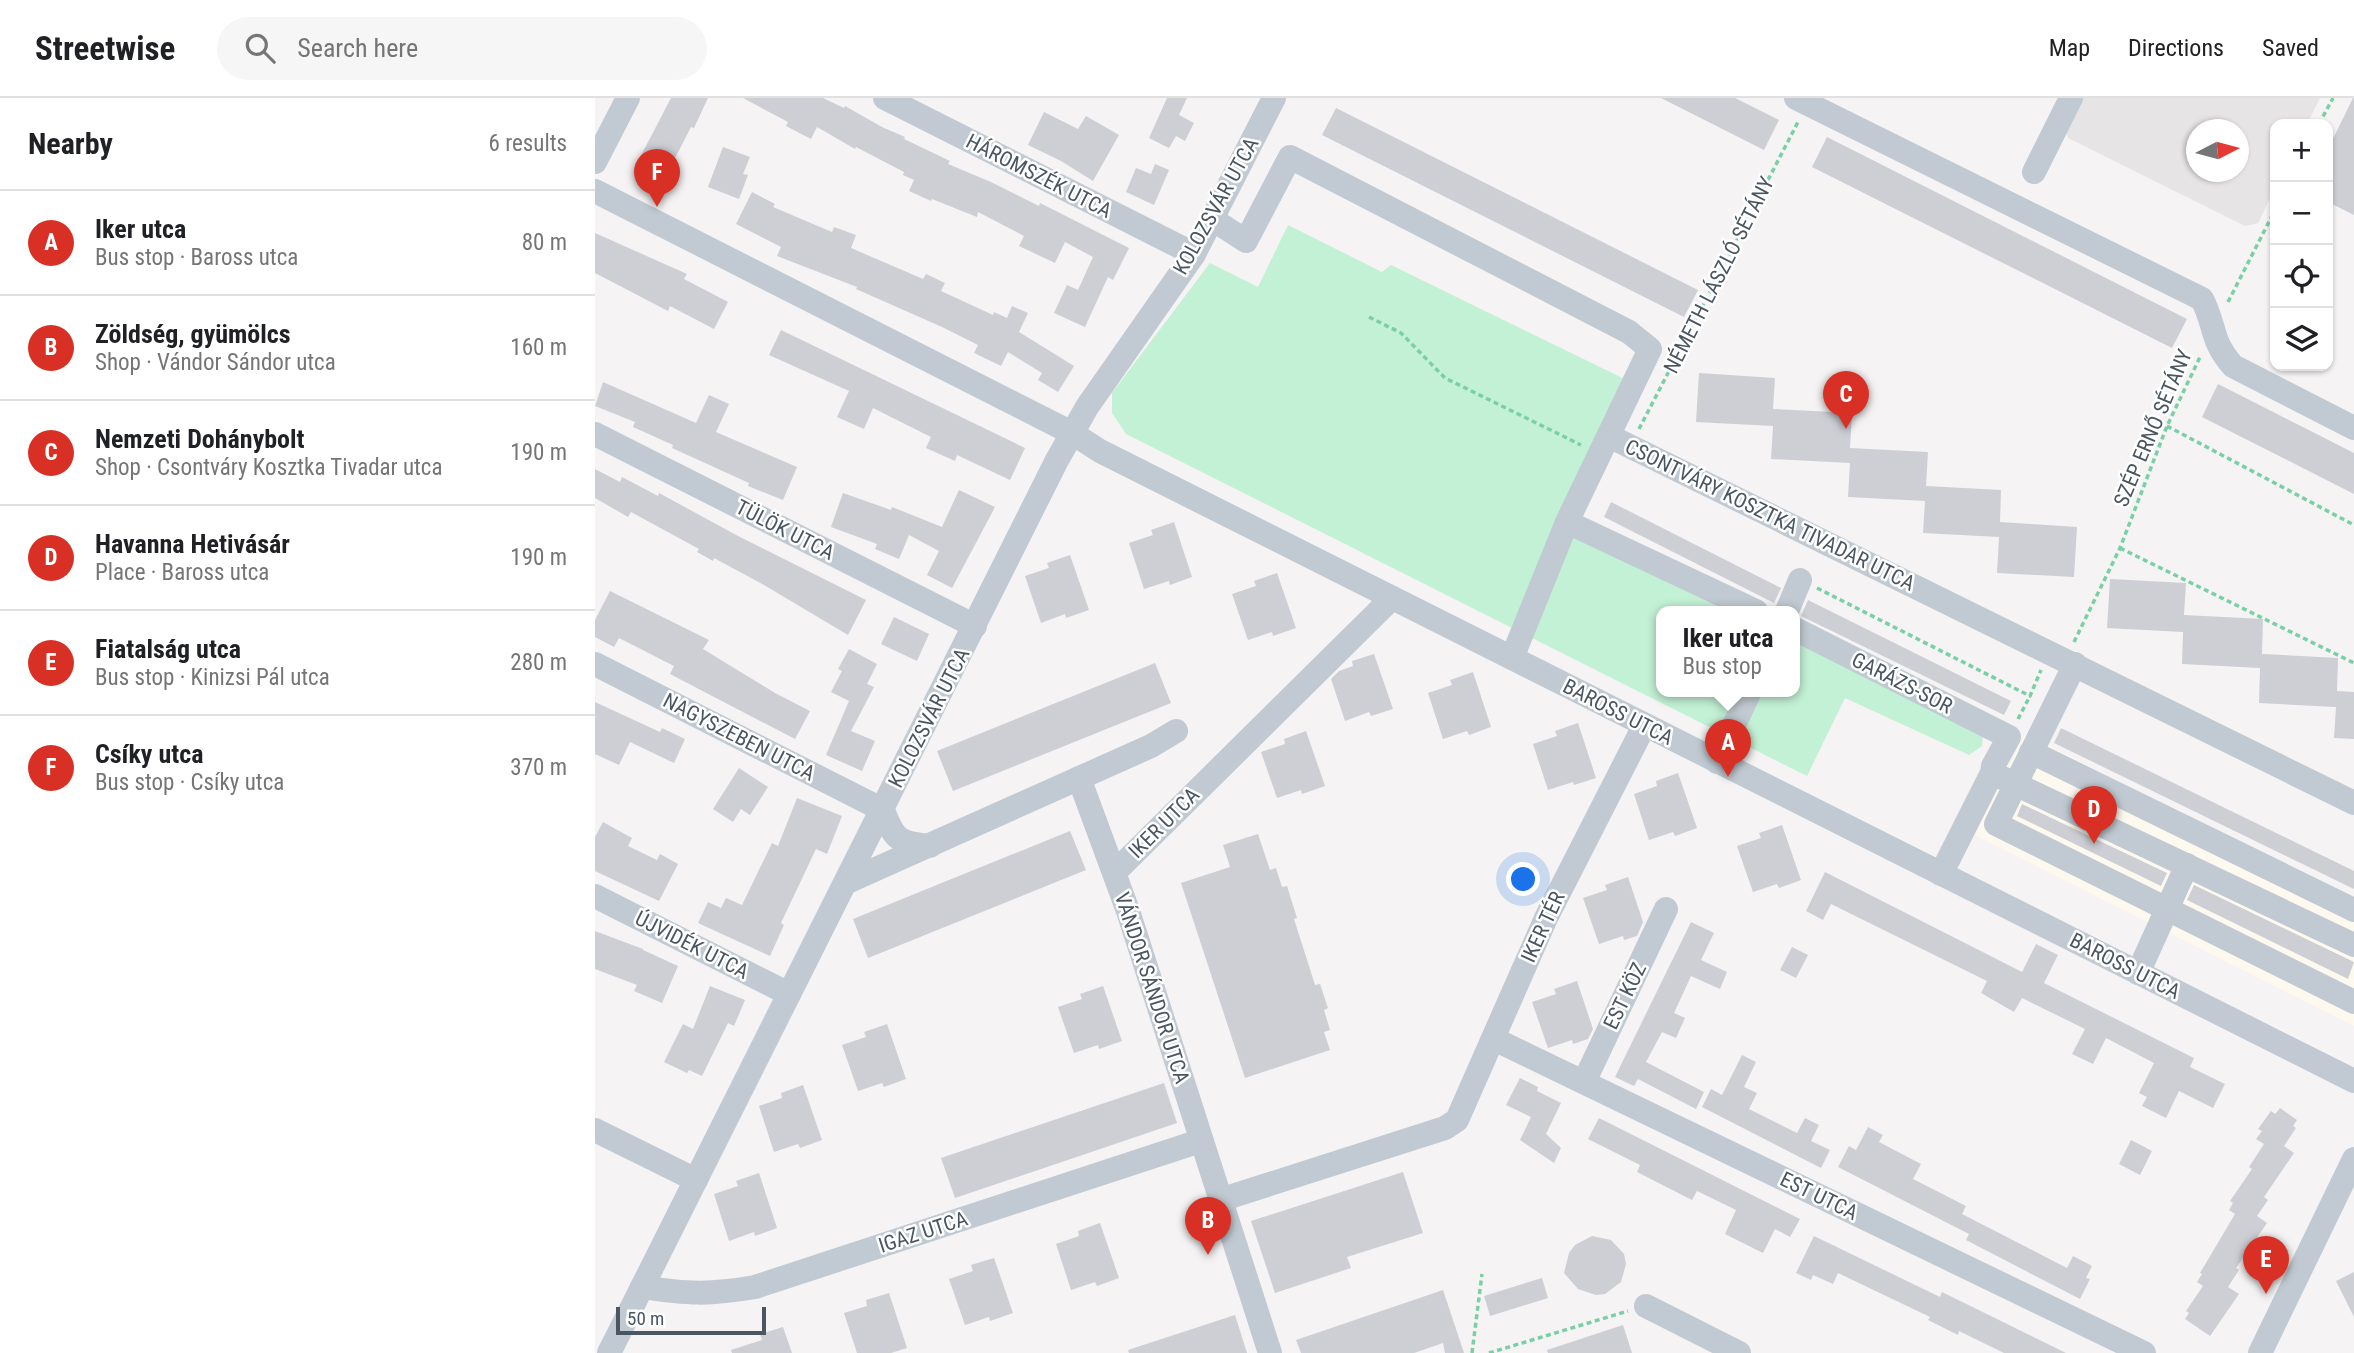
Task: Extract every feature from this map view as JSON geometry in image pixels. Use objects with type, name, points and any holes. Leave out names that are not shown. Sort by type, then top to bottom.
[{"type":"street","points":[[595,162],[628,98]]},
{"type":"street","name":"HÁROMSZÉK UTCA","points":[[885,98],[1194,254]]},
{"type":"street","name":"KOLOZSVÁR UTCA","points":[[609,1353],[1072,433],[1087,407],[1194,254],[1274,98]]},
{"type":"street","points":[[2034,172],[2071,98]]},
{"type":"street","points":[[1801,101],[2202,299],[2210,313],[2212,332],[2219,351],[2233,366],[2354,428]]},
{"type":"street","name":"CSONTVÁRY KOSZTKA TIVADAR UTCA","points":[[1212,219],[1246,241],[1290,157],[1629,332],[1650,349],[1620,441],[2354,803]]},
{"type":"street","name":"BAROSS UTCA","points":[[595,191],[1072,433],[1100,451],[2354,1081]]},
{"type":"street","name":"TÜLÖK UTCA","points":[[595,434],[975,626]]},
{"type":"street","points":[[1512,658],[1567,522],[1620,441]]},
{"type":"street","points":[[1567,522],[1745,606]]},
{"type":"street","points":[[1789,606],[1800,580]]},
{"type":"street","name":"IKER UTCA","points":[[1115,872],[1392,598]]},
{"type":"street","name":"GARÁZS-SOR","points":[[1800,632],[2009,737],[1992,773]]},
{"type":"street","points":[[2063,659],[2031,752],[1996,824],[2354,1002]]},
{"type":"street","name":"NAGYSZEBEN UTCA","points":[[595,664],[883,810]]},
{"type":"street","points":[[1717,762],[1747,697]]},
{"type":"street","name":"IKER TÉR","points":[[1220,1200],[1445,1128],[1457,1120],[1546,918],[1644,726]]},
{"type":"street","points":[[847,882],[1151,746],[1176,732]]},
{"type":"street","points":[[2031,752],[2354,910]]},
{"type":"street","points":[[1941,874],[1992,773],[2354,945]]},
{"type":"street","name":"VÁNDOR SÁNDOR UTCA","points":[[1079,778],[1115,872],[1270,1353]]},
{"type":"street","points":[[883,810],[892,832],[899,839],[909,844],[930,846]]},
{"type":"street","points":[[2138,973],[2187,865]]},
{"type":"street","name":"ÚJVIDÉK UTCA","points":[[595,896],[789,994]]},
{"type":"street","name":"EST KÖZ","points":[[1584,1082],[1666,909]]},
{"type":"street","name":"EST UTCA","points":[[1494,1039],[2144,1353]]},
{"type":"street","points":[[595,1130],[696,1180]]},
{"type":"street","name":"IGAZ UTCA","points":[[642,1287],[692,1294],[720,1294],[755,1287],[1200,1141]]},
{"type":"street","points":[[2260,1353],[2354,1159]]},
{"type":"street","points":[[1646,1306],[1739,1353]]},
{"type":"path","points":[[2322,119],[2333,98]]},
{"type":"path","name":"NÉMETH LÁSZLÓ SÉTÁNY","points":[[1620,441],[1801,101]]},
{"type":"path","name":"SZÉP ERNŐ SÉTÁNY","points":[[1800,580],[2030,695],[2063,659],[2120,548],[2167,426],[2270,220]]},
{"type":"path","points":[[1369,317],[1401,333],[1445,378],[1582,446],[1620,441]]},
{"type":"path","points":[[2167,426],[2354,525]]},
{"type":"path","points":[[2120,548],[2354,663]]},
{"type":"path","points":[[1472,1353],[1482,1274]]},
{"type":"path","points":[[1489,1353],[1646,1306]]},
{"type":"shaded area","points":[[2078,98],[2320,98],[2310,119],[2270,119],[2270,198],[2258,223],[2245,226],[2068,138],[2064,126]]},
{"type":"shaded area","points":[[2025,734],[2354,900],[2354,1026],[1975,835]]},
{"type":"green space","points":[[1288,225],[1382,272],[1391,265],[1643,388],[1573,535],[1722,606],[1656,606],[1656,697],[1800,697],[1800,643],[1983,735],[1982,746],[1969,755],[1845,698],[1807,776],[1126,434],[1112,413],[1112,393],[1210,263],[1258,287]]},
{"type":"building","points":[[671,98],[708,98],[670,168],[676,171],[669,185],[635,167]]},
{"type":"building","points":[[743,98],[823,98],[844,108],[845,106],[950,161],[948,164],[1039,206],[1040,203],[1129,248],[1113,280],[1108,277],[1085,327],[1054,313],[1067,285],[1078,290],[1093,257],[1065,242],[1055,263],[1019,246],[1024,236],[978,212],[977,217],[909,191],[914,180],[903,175],[904,172],[817,127],[811,139],[786,126],[788,122]]},
{"type":"building","points":[[1167,98],[1187,98],[1179,115],[1194,123],[1185,141],[1176,136],[1169,148],[1149,138]]},
{"type":"building","points":[[1661,98],[1735,98],[1779,120],[1764,150]]},
{"type":"building","points":[[2354,98],[2354,215],[2333,204],[2333,139]]},
{"type":"building","points":[[1336,108],[1698,290],[1684,317],[1322,135]]},
{"type":"building","points":[[1044,112],[1078,129],[1086,116],[1119,135],[1093,181],[1028,145]]},
{"type":"building","points":[[1827,137],[2187,319],[2172,348],[1812,167]]},
{"type":"building","points":[[723,147],[750,157],[743,174],[748,175],[739,199],[708,187]]},
{"type":"building","points":[[1155,164],[1169,170],[1154,205],[1126,192],[1136,168],[1151,174]]},
{"type":"building","points":[[752,192],[775,204],[773,207],[832,232],[834,227],[856,235],[851,248],[923,279],[926,274],[945,283],[941,291],[993,315],[994,312],[1007,318],[1012,306],[1028,313],[1019,332],[1074,366],[1058,392],[1038,380],[1042,373],[1008,352],[1001,366],[974,353],[978,345],[942,327],[856,289],[857,287],[777,256],[781,247],[736,224]]},
{"type":"building","points":[[595,233],[687,274],[684,279],[728,302],[714,329],[670,306],[668,311],[595,273]]},
{"type":"building","points":[[781,330],[1025,448],[1010,480],[957,455],[955,461],[926,448],[931,437],[873,408],[864,429],[837,417],[849,391],[769,355]]},
{"type":"building","points":[[1699,373],[1775,378],[1773,409],[1852,413],[1850,448],[1928,452],[1926,486],[2001,490],[2000,522],[2077,527],[2074,577],[1997,573],[1999,537],[1923,533],[1925,501],[1848,497],[1850,463],[1771,459],[1773,426],[1696,422]]},
{"type":"building","points":[[603,382],[696,423],[709,395],[729,404],[716,432],[797,467],[783,500],[748,486],[749,483],[672,448],[673,445],[633,427],[635,422],[595,406]]},
{"type":"building","points":[[2218,384],[2354,453],[2354,494],[2202,417]]},
{"type":"building","points":[[595,469],[620,482],[622,477],[658,496],[659,493],[866,600],[848,635],[764,585],[714,558],[713,561],[697,552],[699,549],[631,512],[628,517],[595,498]]},
{"type":"building","points":[[959,490],[995,507],[952,588],[927,575],[939,551],[909,535],[899,559],[875,549],[877,544],[831,527],[843,493],[891,510],[892,507],[942,527]]},
{"type":"building","points":[[1611,502],[1781,588],[1774,603],[1604,517]]},
{"type":"building","points":[[1174,522],[1192,577],[1170,585],[1169,581],[1144,589],[1129,543],[1153,535],[1151,530]]},
{"type":"building","points":[[1070,555],[1089,610],[1066,618],[1065,614],[1041,623],[1025,576],[1049,568],[1047,563]]},
{"type":"building","points":[[1277,573],[1296,628],[1273,636],[1272,632],[1248,640],[1232,594],[1256,586],[1254,581]]},
{"type":"building","points":[[2110,579],[2186,583],[2184,615],[2263,619],[2262,654],[2338,658],[2337,691],[2354,692],[2354,739],[2334,738],[2336,707],[2259,703],[2260,668],[2182,664],[2183,632],[2107,628]]},
{"type":"building","points":[[610,591],[709,640],[703,649],[810,711],[795,739],[670,674],[674,666],[619,638],[614,647],[595,637],[595,620]]},
{"type":"building","points":[[1808,600],[2011,701],[2004,715],[1801,616]]},
{"type":"building","points":[[894,617],[929,634],[917,661],[881,644]]},
{"type":"building","points":[[849,649],[877,664],[867,684],[874,687],[851,731],[875,741],[862,771],[826,755],[849,701],[831,692],[842,671],[838,669]]},
{"type":"building","points":[[1374,654],[1393,709],[1371,716],[1369,712],[1345,721],[1331,679],[1339,671],[1353,666],[1352,661]]},
{"type":"building","points":[[1155,663],[1171,703],[953,791],[937,751]]},
{"type":"building","points":[[1473,672],[1491,727],[1469,735],[1467,731],[1443,739],[1428,693],[1452,685],[1450,680]]},
{"type":"building","points":[[595,702],[660,732],[662,728],[685,739],[674,763],[630,742],[619,765],[595,754]]},
{"type":"building","points":[[1578,723],[1596,778],[1548,790],[1533,744],[1557,736],[1555,731]]},
{"type":"building","points":[[2061,728],[2354,871],[2354,889],[2054,743]]},
{"type":"building","points":[[1306,731],[1325,786],[1302,794],[1301,790],[1277,798],[1261,752],[1285,744],[1284,739]]},
{"type":"building","points":[[739,768],[768,787],[750,815],[741,809],[733,822],[713,809]]},
{"type":"building","points":[[1678,773],[1697,828],[1675,836],[1673,832],[1649,840],[1634,794],[1657,786],[1656,781]]},
{"type":"building","points":[[797,798],[842,816],[827,854],[816,849],[781,923],[784,925],[770,956],[698,923],[708,902],[721,908],[726,898],[742,905],[772,843],[778,846]]},
{"type":"building","points":[[2022,804],[2167,873],[2161,886],[2017,816]]},
{"type":"building","points":[[603,822],[632,838],[628,846],[657,860],[660,854],[678,864],[659,901],[595,871],[595,837]]},
{"type":"building","points":[[1782,825],[1801,880],[1779,888],[1777,884],[1753,892],[1737,846],[1761,838],[1759,833]]},
{"type":"building","points":[[1070,831],[1086,870],[868,958],[853,919]]},
{"type":"building","points":[[1258,834],[1270,870],[1276,868],[1282,887],[1287,886],[1297,918],[1294,919],[1315,985],[1320,984],[1328,1008],[1324,1010],[1330,1030],[1324,1032],[1330,1050],[1245,1078],[1181,883],[1230,867],[1223,845]]},
{"type":"building","points":[[1825,872],[2022,972],[2036,944],[2058,955],[2044,983],[2194,1058],[2190,1067],[2225,1084],[2213,1108],[2179,1091],[2166,1118],[2142,1106],[2147,1097],[2139,1093],[2154,1063],[2106,1038],[2093,1064],[2072,1054],[2085,1029],[2022,998],[2014,1012],[1981,993],[1987,981],[1831,904],[1823,920],[1806,911]]},
{"type":"building","points":[[1628,877],[1643,922],[1637,936],[1624,940],[1623,936],[1599,944],[1583,898],[1607,890],[1605,885]]},
{"type":"building","points":[[2194,885],[2354,962],[2348,979],[2187,900]]},
{"type":"building","points":[[1691,922],[1714,933],[1701,960],[1727,972],[1720,989],[1691,976],[1674,1013],[1685,1018],[1676,1038],[1662,1032],[1646,1062],[1704,1092],[1696,1109],[1638,1079],[1634,1086],[1615,1077]]},
{"type":"building","points":[[595,931],[678,966],[662,1003],[634,991],[637,985],[595,969]]},
{"type":"building","points":[[1792,947],[1808,955],[1796,978],[1780,970]]},
{"type":"building","points":[[1577,981],[1593,1029],[1588,1039],[1573,1044],[1572,1040],[1548,1048],[1532,1002],[1556,994],[1554,989]]},
{"type":"building","points":[[710,986],[745,1000],[734,1026],[728,1023],[702,1076],[689,1070],[687,1073],[664,1062],[683,1024],[693,1029]]},
{"type":"building","points":[[1103,986],[1122,1041],[1099,1049],[1098,1045],[1074,1053],[1058,1007],[1082,999],[1080,994]]},
{"type":"building","points":[[887,1024],[906,1079],[884,1087],[882,1083],[858,1091],[842,1045],[866,1037],[864,1032]]},
{"type":"building","points":[[1742,1055],[1756,1062],[1744,1087],[1757,1093],[1749,1109],[1797,1133],[1805,1118],[1819,1125],[1811,1141],[1830,1150],[1821,1168],[1702,1107],[1711,1089],[1722,1095]]},
{"type":"building","points":[[1520,1078],[1538,1087],[1537,1091],[1561,1103],[1546,1134],[1561,1148],[1554,1163],[1520,1140],[1531,1117],[1506,1105]]},
{"type":"building","points":[[1164,1083],[1177,1123],[955,1198],[941,1158]]},
{"type":"building","points":[[803,1085],[822,1140],[800,1148],[798,1144],[774,1152],[759,1106],[782,1098],[781,1093]]},
{"type":"building","points":[[2280,1108],[2297,1120],[2293,1126],[2296,1128],[2284,1146],[2294,1153],[2264,1197],[2268,1200],[2257,1216],[2267,1223],[2236,1268],[2239,1270],[2228,1287],[2239,1294],[2210,1336],[2185,1319],[2189,1313],[2186,1311],[2203,1286],[2197,1282],[2202,1274],[2200,1273],[2235,1214],[2229,1210],[2233,1203],[2230,1201],[2252,1169],[2249,1167],[2264,1144],[2256,1139],[2262,1131],[2258,1129],[2271,1111],[2275,1114]]},
{"type":"building","points":[[1599,1118],[1800,1219],[1790,1237],[1775,1229],[1763,1253],[1725,1234],[1736,1210],[1697,1191],[1692,1200],[1637,1172],[1640,1165],[1588,1139]]},
{"type":"building","points":[[1868,1127],[1883,1135],[1879,1142],[1921,1164],[1913,1179],[1966,1206],[1962,1214],[2067,1268],[2073,1256],[2092,1266],[2086,1278],[2090,1279],[2080,1299],[1966,1240],[1969,1234],[1838,1167],[1849,1146],[1856,1150]]},
{"type":"building","points":[[2131,1140],[2152,1151],[2140,1175],[2119,1164]]},
{"type":"building","points":[[1403,1172],[1423,1233],[1347,1257],[1351,1268],[1275,1293],[1251,1221]]},
{"type":"building","points":[[759,1173],[777,1228],[755,1236],[754,1232],[729,1241],[714,1194],[738,1186],[736,1181]]},
{"type":"building","points":[[1100,1223],[1119,1278],[1097,1286],[1095,1282],[1071,1290],[1056,1244],[1079,1236],[1078,1231]]},
{"type":"building","points":[[1592,1236],[1611,1240],[1624,1254],[1626,1264],[1621,1282],[1605,1294],[1596,1295],[1578,1289],[1564,1273],[1569,1253],[1575,1245]]},
{"type":"building","points":[[1814,1236],[1940,1297],[1942,1292],[2066,1353],[2004,1353],[1959,1331],[1958,1335],[1928,1320],[1930,1317],[1838,1273],[1833,1284],[1813,1275],[1811,1280],[1796,1273]]},
{"type":"building","points":[[994,1258],[1013,1313],[990,1321],[989,1317],[965,1325],[949,1279],[973,1271],[971,1265]]},
{"type":"building","points":[[2354,1272],[2354,1317],[2336,1281]]},
{"type":"building","points":[[1542,1278],[1548,1298],[1490,1316],[1484,1296]]},
{"type":"building","points":[[1443,1290],[1464,1353],[1445,1353],[1443,1343],[1414,1353],[1301,1353],[1296,1340]]},
{"type":"building","points":[[889,1293],[907,1348],[891,1353],[857,1353],[844,1313],[867,1306],[866,1300]]},
{"type":"building","points":[[1235,1315],[1247,1353],[1129,1353],[1128,1350]]},
{"type":"building","points":[[1623,1325],[1632,1353],[1548,1353],[1547,1350]]},
{"type":"building","points":[[783,1327],[792,1353],[732,1353],[731,1350],[762,1340],[760,1334]]},
{"type":"place","name":"Csíky utca","points":[[657,207]]},
{"type":"place","name":"Nemzeti Dohánybolt","points":[[1846,429]]},
{"type":"place","name":"Iker utca","points":[[1728,777]]},
{"type":"place","name":"Havanna Hetivásár","points":[[2094,844]]},
{"type":"place","name":"Zöldség, gyümölcs","points":[[1208,1255]]},
{"type":"place","name":"Fiatalság utca","points":[[2266,1294]]}]
